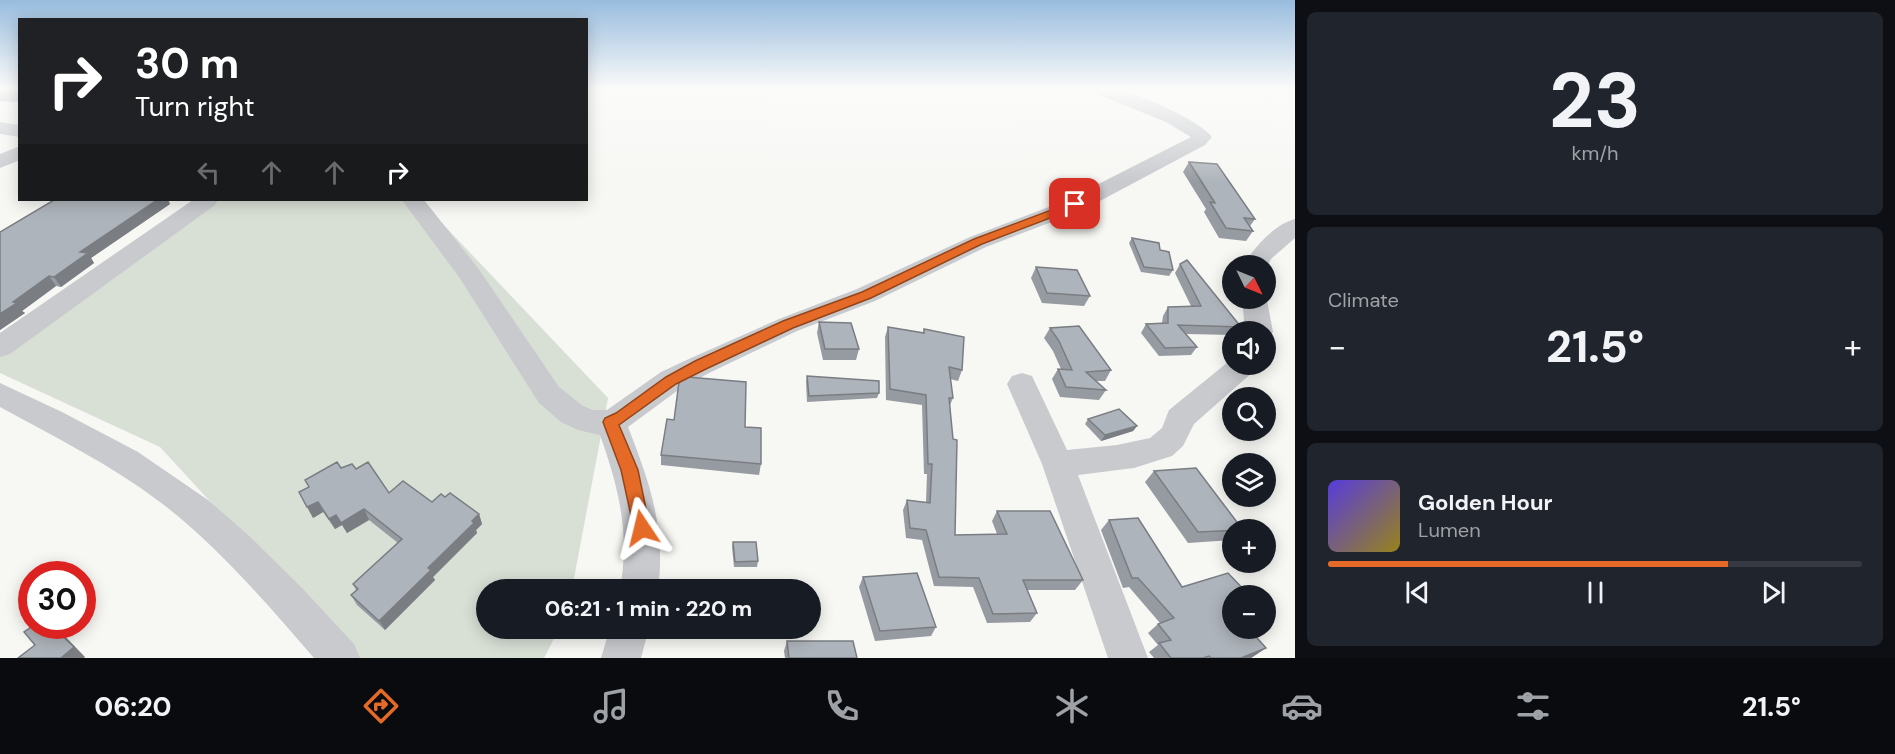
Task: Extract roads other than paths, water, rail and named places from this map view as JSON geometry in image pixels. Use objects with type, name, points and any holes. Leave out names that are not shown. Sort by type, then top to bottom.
[{"type":"street","points":[[414,201],[469,273],[549,395],[572,414],[589,422],[610,422],[621,417],[671,380],[700,365],[788,325],[867,295],[978,242],[1075,204],[1202,137],[1196,129],[1178,121]]},
{"type":"street","points":[[0,128],[18,131]]},
{"type":"street","points":[[0,162],[18,153]]},
{"type":"street","points":[[0,347],[206,201]]},
{"type":"street","points":[[1261,255],[1295,226]]},
{"type":"street","points":[[1058,464],[1146,453],[1161,447],[1171,439],[1179,418],[1231,375]]},
{"type":"street","points":[[1022,384],[1058,464],[1128,658]]},
{"type":"street","points":[[0,394],[89,440],[165,487],[195,510],[268,577],[340,658]]},
{"type":"street","points":[[610,422],[630,470],[639,509],[644,548],[640,579]]},
{"type":"street","points":[[621,658],[627,639]]}]
